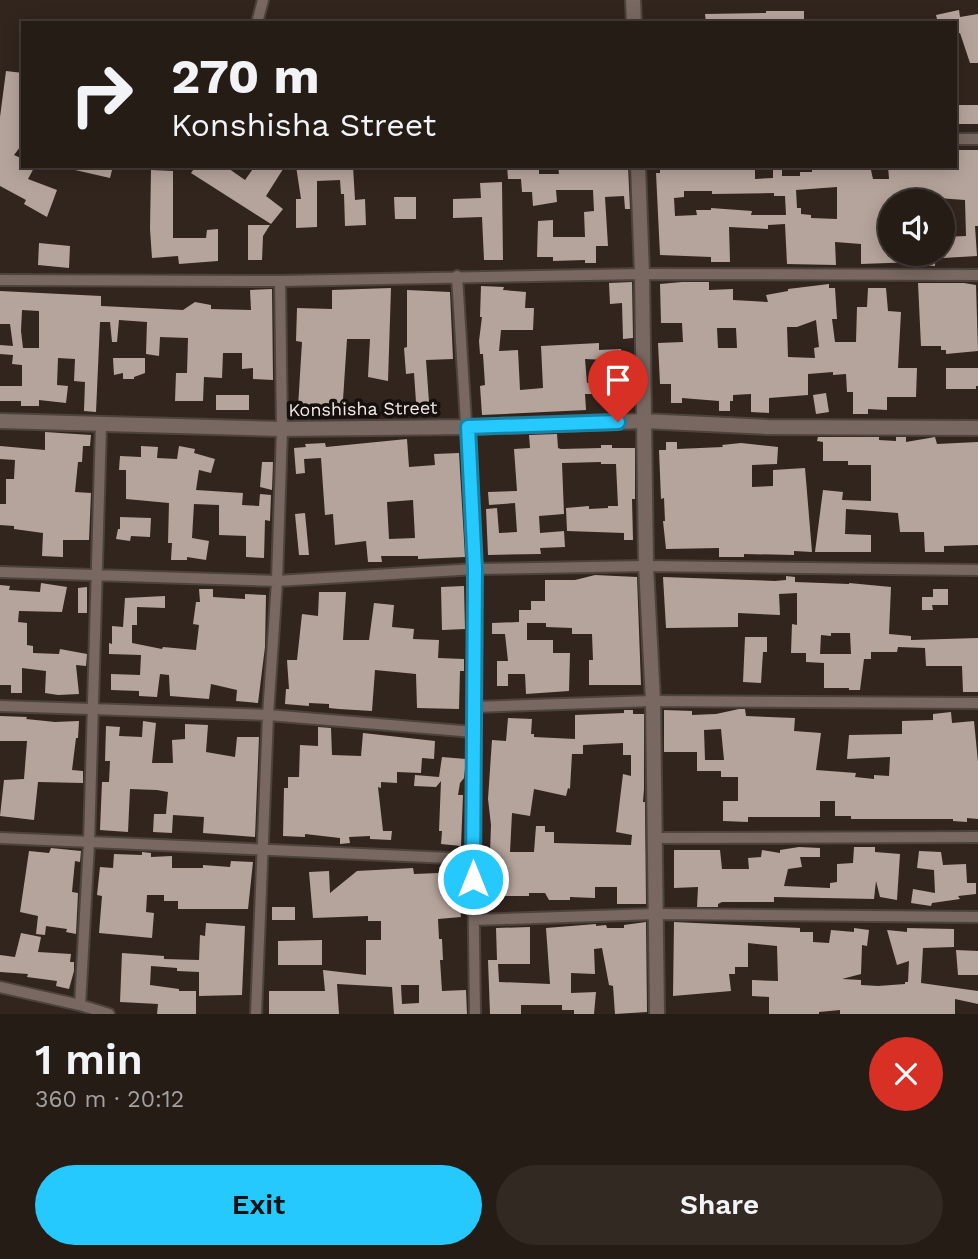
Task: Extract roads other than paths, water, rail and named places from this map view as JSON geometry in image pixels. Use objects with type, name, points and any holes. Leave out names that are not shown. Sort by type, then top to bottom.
[{"type":"street","points":[[258,21],[263,0]]},
{"type":"street","points":[[633,0],[634,21]]},
{"type":"street","points":[[957,139],[978,139]]},
{"type":"street","points":[[638,168],[646,566],[653,701],[657,1014]]},
{"type":"street","points":[[0,280],[280,281],[642,274],[978,275]]},
{"type":"street","points":[[457,276],[475,569],[475,1014]]},
{"type":"street","points":[[256,1014],[282,429],[280,281]]},
{"type":"street","name":"Konshisha Street","points":[[0,421],[282,429],[468,427],[643,421],[767,427],[978,428]]},
{"type":"street","points":[[80,1005],[89,843],[101,425]]},
{"type":"street","points":[[0,572],[277,581],[475,569],[646,566],[978,570]]},
{"type":"street","points":[[474,707],[653,701],[978,702]]},
{"type":"street","points":[[0,706],[268,715],[474,732]]},
{"type":"street","points":[[656,838],[978,836]]},
{"type":"street","points":[[0,838],[473,859]]},
{"type":"street","points":[[474,920],[655,914],[978,917]]},
{"type":"street","points":[[0,987],[109,1014]]}]
